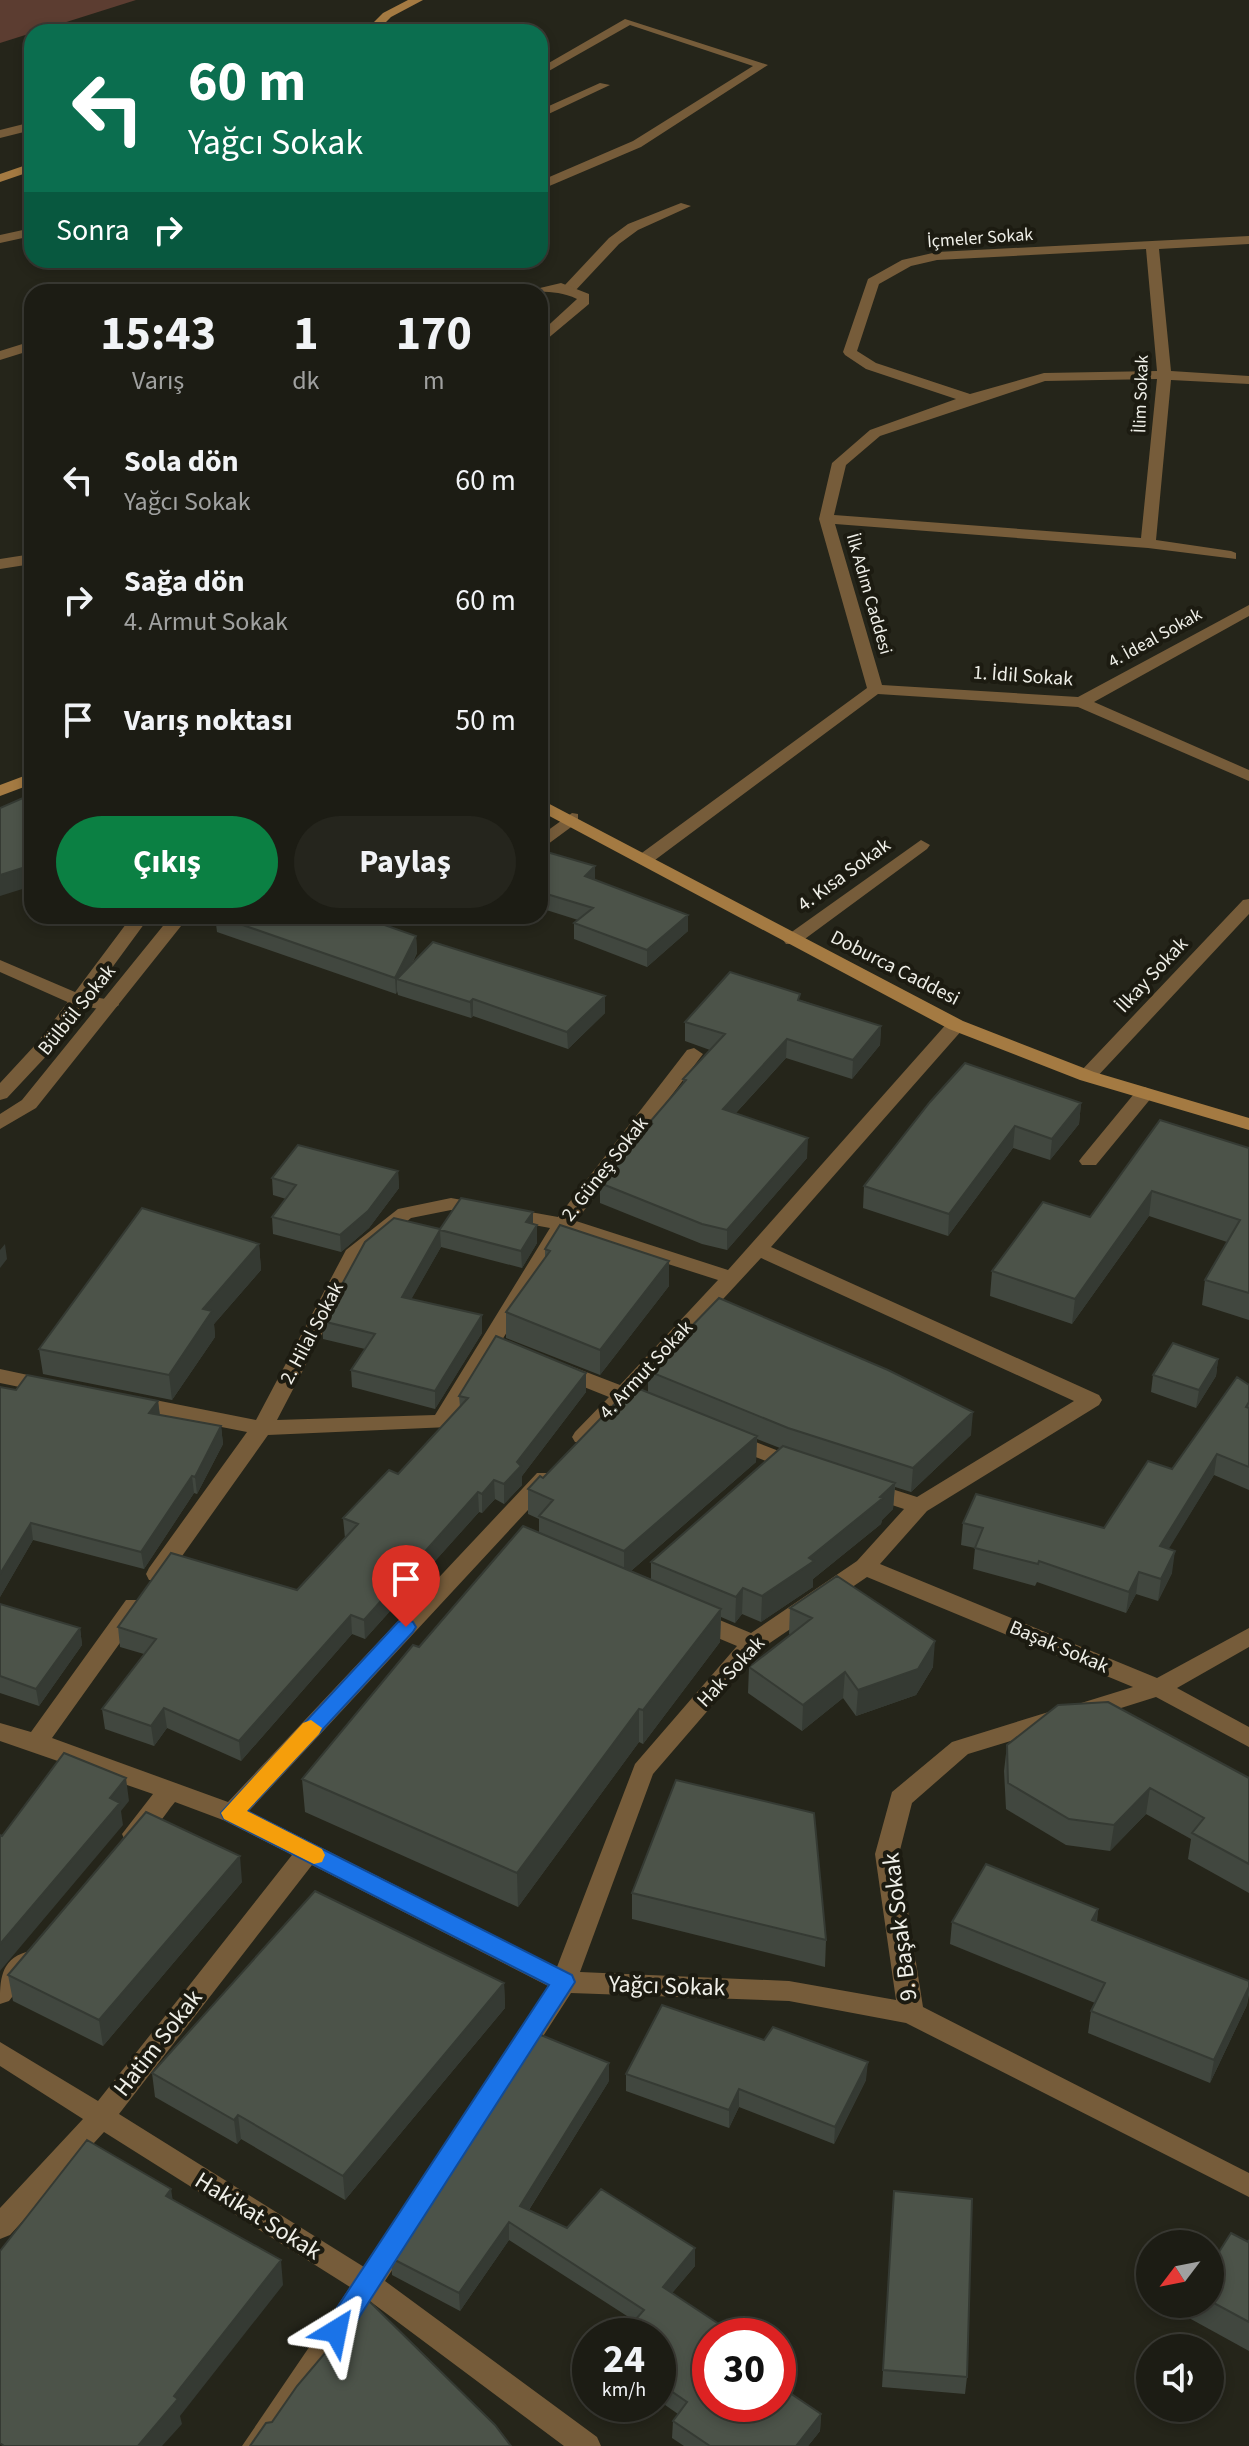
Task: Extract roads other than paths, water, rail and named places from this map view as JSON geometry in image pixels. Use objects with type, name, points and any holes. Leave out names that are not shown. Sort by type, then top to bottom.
[{"type":"main road","points":[[378,24],[387,15],[417,0]]},
{"type":"main road","points":[[0,178],[24,170]]},
{"type":"main road","points":[[0,791],[24,781]]},
{"type":"main road","name":"Doburca Caddesi","points":[[548,808],[956,1025],[1087,1076],[1249,1124]]},
{"type":"street","points":[[548,68],[629,21],[762,65],[637,144],[548,183]]},
{"type":"street","points":[[548,110],[604,85]]},
{"type":"street","points":[[0,134],[24,128]]},
{"type":"street","points":[[569,289],[623,234],[685,206]]},
{"type":"street","points":[[0,239],[24,234]]},
{"type":"street","name":"İçmeler Sokak","points":[[970,399],[871,366],[850,352],[873,282],[907,263],[937,256],[1249,240]]},
{"type":"street","name":"İlim Sokak","points":[[1148,543],[1164,375],[1152,247]]},
{"type":"street","points":[[548,288],[569,289],[584,297],[582,304],[548,332]]},
{"type":"street","points":[[0,356],[24,348]]},
{"type":"street","name":"İlk Adım Caddesi","points":[[875,689],[826,519],[839,463],[875,433],[1044,377],[1164,375],[1249,380]]},
{"type":"street","points":[[826,519],[1148,543],[1231,556]]},
{"type":"street","points":[[0,564],[24,560]]},
{"type":"street","name":"4. İdeal Sokak","points":[[1081,702],[1249,610]]},
{"type":"street","points":[[645,859],[875,689]]},
{"type":"street","name":"1. İdil Sokak","points":[[875,689],[1081,702],[1249,776]]},
{"type":"street","points":[[548,838],[572,818]]},
{"type":"street","name":"4. Kısa Sokak","points":[[792,940],[921,845]]},
{"type":"street","name":"İlkay Sokak","points":[[1087,1076],[1249,904]]},
{"type":"street","name":"Bülbül Sokak","points":[[0,1094],[44,1047],[135,924]]},
{"type":"street","name":"Bülbül Sokak","points":[[0,1123],[29,1104],[174,924]]},
{"type":"street","points":[[0,965],[78,1000],[110,1005]]},
{"type":"street","name":"4. Armut Sokak","points":[[232,1813],[732,1278],[956,1025]]},
{"type":"street","name":"2. Güneş Sokak","points":[[262,1428],[441,1422],[497,1345],[563,1224],[694,1054]]},
{"type":"street","points":[[1089,1161],[1145,1093]]},
{"type":"street","name":"2. Hilal Sokak","points":[[36,1742],[262,1428],[353,1255],[405,1213],[451,1204],[563,1224],[732,1278]]},
{"type":"street","name":"Hak Sokak","points":[[256,2446],[368,2284],[564,1982],[643,1770],[753,1643],[865,1567],[919,1506],[1091,1400],[758,1249]]},
{"type":"street","points":[[534,1360],[652,1406]]},
{"type":"street","points":[[0,1376],[77,1391]]},
{"type":"street","points":[[108,1398],[262,1428]]},
{"type":"street","points":[[708,1430],[820,1473]]},
{"type":"street","points":[[755,1479],[778,1459]]},
{"type":"street","points":[[849,1483],[919,1506]]},
{"type":"street","points":[[493,1534],[520,1545]]},
{"type":"street","name":"Başak Sokak","points":[[865,1567],[1158,1688],[1249,1738]]},
{"type":"street","points":[[670,1608],[753,1643]]},
{"type":"street","name":"9. Başak Sokak","points":[[911,2013],[887,1854],[901,1799],[960,1748],[1158,1688],[1249,1636]]},
{"type":"street","name":"Yağcı Sokak","points":[[0,1732],[36,1742],[232,1813],[564,1982],[789,1991],[911,2013],[1249,2186]]},
{"type":"street","points":[[120,1850],[170,1791]]},
{"type":"street","name":"Hatim Sokak","points":[[0,2227],[100,2118],[308,1853]]},
{"type":"street","points":[[0,1994],[40,1946]]},
{"type":"street","name":"Hakikat Sokak","points":[[0,2053],[368,2284],[587,2446]]}]
